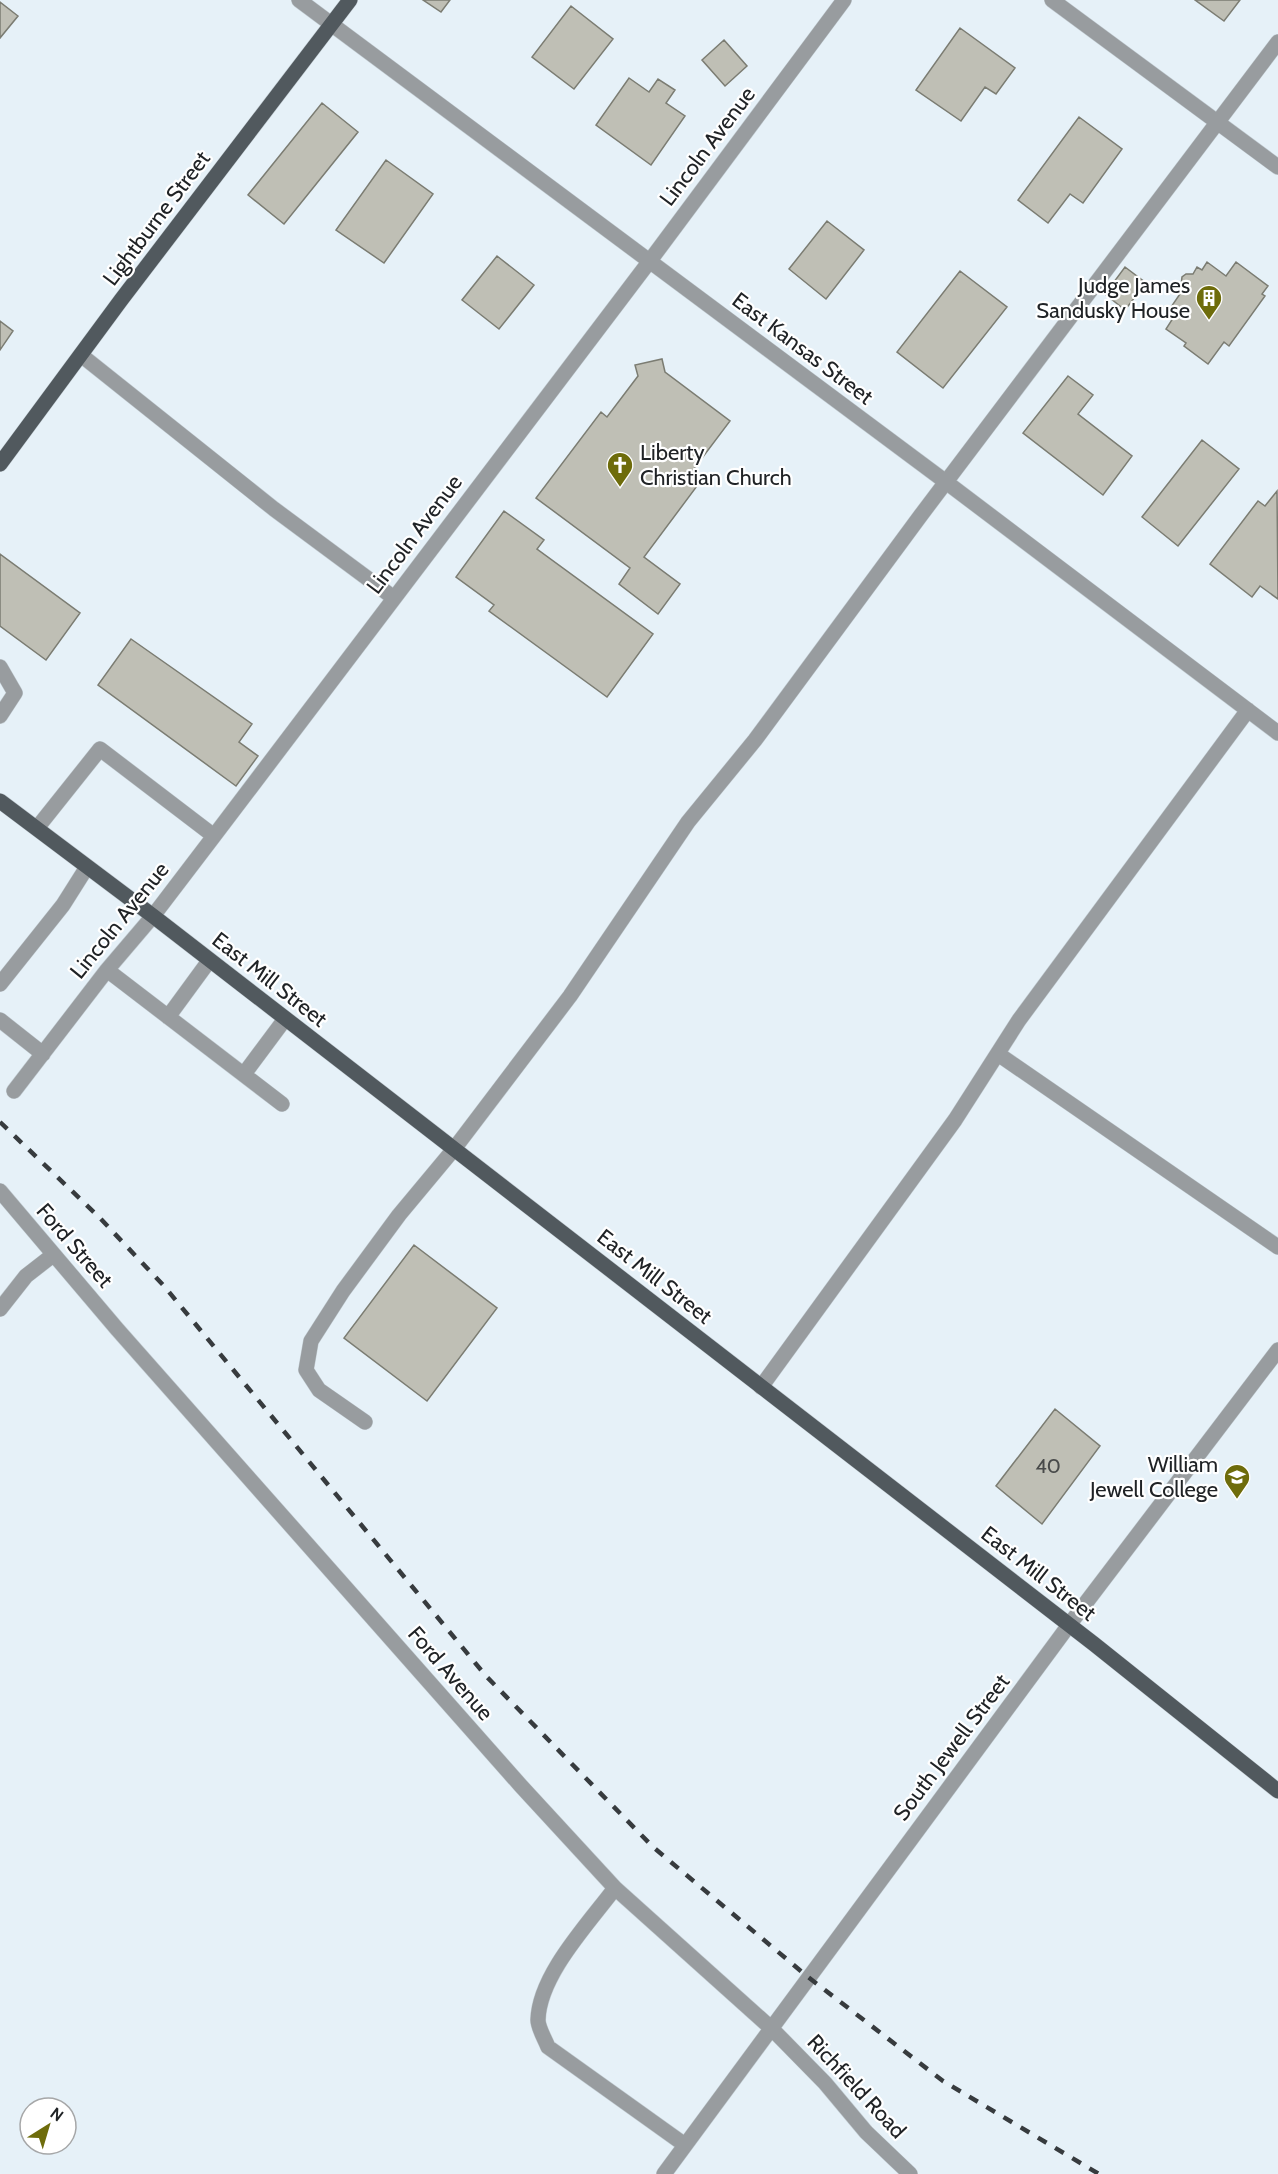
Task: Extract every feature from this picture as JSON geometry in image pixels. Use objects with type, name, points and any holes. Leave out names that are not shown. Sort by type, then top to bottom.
[{"type":"main road","name":"Lightburne Street","points":[[2,458],[350,0]]},
{"type":"main road","name":"East Mill Street","points":[[0,801],[153,916],[1069,1625],[1278,1791]]},
{"type":"street","name":"East Kansas Street","points":[[299,0],[946,482],[1278,733]]},
{"type":"street","name":"Lincoln Avenue","points":[[14,1091],[214,836],[649,262],[844,0]]},
{"type":"street","points":[[1052,0],[1278,167]]},
{"type":"street","points":[[365,1422],[319,1390],[306,1370],[310,1341],[343,1291],[399,1215],[454,1149],[570,996],[688,822],[755,740],[946,482],[1278,42]]},
{"type":"street","points":[[81,355],[274,510],[394,598]]},
{"type":"street","points":[[0,667],[15,693],[0,716]]},
{"type":"street","points":[[761,1387],[955,1120],[1019,1020],[1248,710]]},
{"type":"street","points":[[37,828],[100,749],[214,836]]},
{"type":"street","points":[[0,984],[63,905],[87,867]]},
{"type":"street","points":[[168,1017],[209,961]]},
{"type":"street","points":[[107,970],[282,1104]]},
{"type":"street","points":[[244,1074],[285,1019]]},
{"type":"street","points":[[0,1020],[43,1054]]},
{"type":"street","points":[[998,1054],[1278,1247]]},
{"type":"street","name":"Ford Street","points":[[0,1191],[117,1329]]},
{"type":"street","points":[[0,1309],[26,1276],[53,1256]]},
{"type":"street","name":"Ford Avenue","points":[[117,1329],[521,1786],[615,1888],[771,2028]]},
{"type":"street","name":"South Jewell Street","points":[[664,2174],[1069,1625],[1278,1350]]},
{"type":"street","points":[[615,1888],[546,1984],[538,2022],[548,2047],[685,2145]]},
{"type":"street","name":"Richfield Road","points":[[771,2028],[825,2083],[866,2132],[910,2174]]},
{"type":"building","points":[[423,0],[450,0],[441,12]]},
{"type":"building","points":[[1195,0],[1240,0],[1224,21]]},
{"type":"building","points":[[0,2],[18,16],[0,38]]},
{"type":"building","points":[[571,6],[613,39],[574,89],[532,57]]},
{"type":"building","points":[[960,28],[1015,68],[996,94],[985,87],[961,121],[916,90]]},
{"type":"building","points":[[724,40],[747,66],[725,86],[702,60]]},
{"type":"building","points":[[629,78],[649,92],[658,79],[675,90],[666,103],[685,116],[651,165],[596,125]]},
{"type":"building","points":[[322,103],[358,132],[284,224],[248,195]]},
{"type":"building","points":[[1079,117],[1122,149],[1083,203],[1070,194],[1048,223],[1018,200]]},
{"type":"building","points":[[386,160],[433,194],[384,263],[336,230]]},
{"type":"building","points":[[827,221],[864,250],[826,299],[789,269]]},
{"type":"building","points":[[497,256],[534,285],[499,329],[462,300]]},
{"type":"building","name":"Judge James Sandusky House","points":[[1207,262],[1226,276],[1236,262],[1268,286],[1262,294],[1265,296],[1229,346],[1224,342],[1208,364],[1184,346],[1186,343],[1166,329],[1177,312],[1171,307],[1180,294],[1182,277],[1186,274],[1193,274],[1197,267],[1202,270]]},
{"type":"building","points":[[1125,267],[1146,283],[1125,310],[1105,294]]},
{"type":"building","points":[[960,271],[1007,307],[943,388],[897,352]]},
{"type":"building","points":[[0,321],[13,331],[0,350]]},
{"type":"building","name":"Liberty Christian Church","points":[[662,359],[665,372],[730,421],[693,470],[703,478],[644,557],[680,584],[658,614],[619,584],[630,568],[536,498],[601,412],[607,417],[638,376],[635,365]]},
{"type":"building","points":[[1068,376],[1093,395],[1078,414],[1132,456],[1103,495],[1023,433]]},
{"type":"building","points":[[1202,440],[1239,469],[1178,546],[1142,517]]},
{"type":"building","points":[[1277,491],[1278,599],[1260,586],[1252,597],[1210,564],[1258,501],[1265,506]]},
{"type":"building","points":[[504,511],[544,540],[537,549],[653,634],[607,697],[489,611],[494,605],[456,577]]},
{"type":"building","points":[[0,554],[80,613],[46,660],[0,626]]},
{"type":"building","points":[[131,639],[252,724],[239,742],[258,756],[236,786],[98,685]]},
{"type":"building","points":[[414,1245],[497,1308],[427,1401],[344,1338]]},
{"type":"building","points":[[1055,1409],[1100,1446],[1042,1524],[996,1486]]},
{"type":"railway","points":[[0,1122],[99,1217],[164,1286],[486,1676],[653,1847],[808,1977],[943,2081],[1099,2174]]},
{"type":"place","name":"Judge James Sandusky House","points":[[1209,321]]},
{"type":"place","name":"Liberty Christian Church","points":[[620,488]]},
{"type":"place","name":"William Jewell College","points":[[1237,1500]]}]
